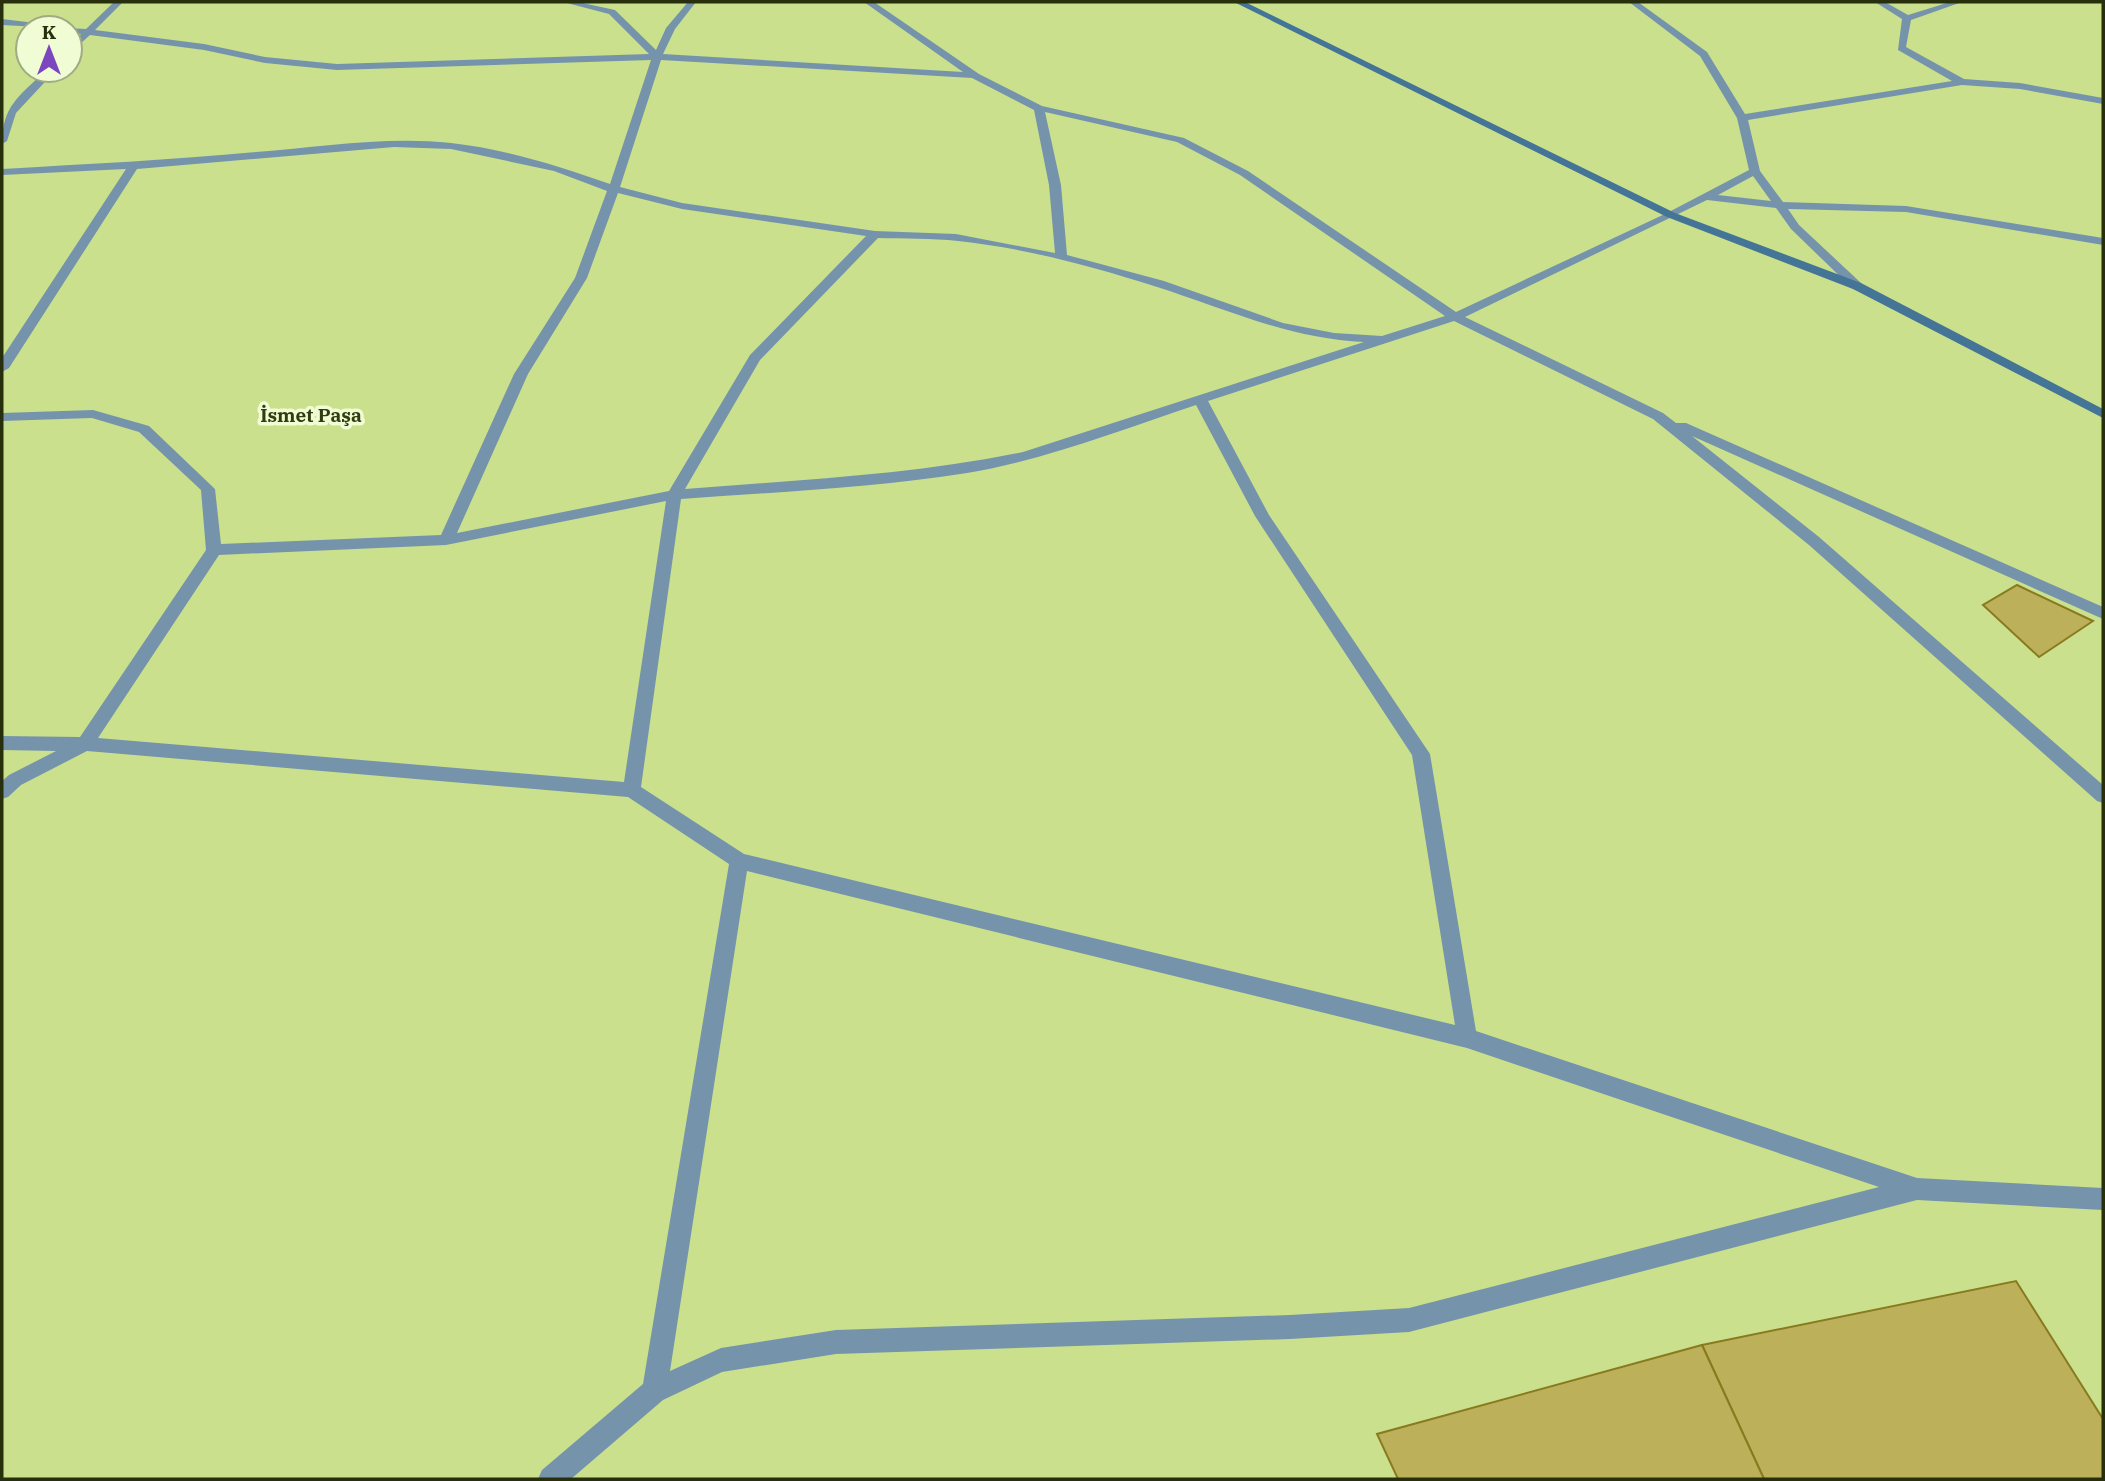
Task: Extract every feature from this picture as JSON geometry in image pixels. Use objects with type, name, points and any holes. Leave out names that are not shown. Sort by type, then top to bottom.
[{"type":"street","points":[[84,36],[119,2]]},
{"type":"street","points":[[567,2],[612,12],[657,57]]},
{"type":"street","points":[[446,540],[521,374],[581,278],[632,139],[657,57],[671,28],[692,2]]},
{"type":"street","points":[[869,2],[976,76],[1039,108],[1082,120],[1158,133],[1210,154],[1244,173],[1455,317],[1658,415],[2103,613]]},
{"type":"street","points":[[1238,2],[1671,215],[1857,286],[2103,414]]},
{"type":"street","points":[[1633,2],[1704,54],[1742,118],[1755,171],[1795,227],[1857,286]]},
{"type":"street","points":[[1879,2],[1907,18],[1958,2]]},
{"type":"street","points":[[1907,18],[1901,48],[1962,82]]},
{"type":"street","points":[[84,32],[204,47],[265,60],[337,67],[554,58],[657,57],[976,76]]},
{"type":"street","points":[[1742,118],[1962,82],[2020,86],[2103,101]]},
{"type":"street","points":[[2,141],[11,112],[38,84]]},
{"type":"street","points":[[1039,108],[1055,184],[1061,258]]},
{"type":"street","points":[[2,172],[134,165],[394,144],[451,146],[503,155],[558,169],[613,189],[682,206],[875,234],[956,237],[1061,258],[1160,284],[1280,326],[1334,337],[1387,340]]},
{"type":"street","points":[[2,369],[134,165]]},
{"type":"street","points":[[214,550],[446,540],[674,495],[885,478],[967,468],[1025,456],[1455,317],[1671,215],[1755,171]]},
{"type":"street","points":[[1706,197],[1779,205],[1906,209],[2103,242]]},
{"type":"street","points":[[632,790],[674,495],[754,358],[875,234]]},
{"type":"street","points":[[1200,399],[1262,516],[1421,754],[1467,1038]]},
{"type":"street","points":[[2,416],[93,414],[144,429],[208,489],[214,550],[85,744],[15,780],[2,792]]},
{"type":"street","points":[[1658,415],[1814,541],[2103,796]]},
{"type":"street","points":[[2,743],[85,744],[632,790],[738,861],[1467,1038],[1917,1189],[2103,1199]]},
{"type":"street","points":[[654,1391],[738,861]]},
{"type":"street","points":[[551,1479],[654,1391],[721,1360],[836,1342],[1290,1327],[1409,1320],[1917,1189]]},
{"type":"building","points":[[2017,585],[2093,621],[2039,657],[1983,605]]},
{"type":"building","points":[[2016,1281],[2103,1419],[2103,1479],[1764,1479],[1702,1345]]},
{"type":"building","points":[[1702,1345],[1764,1479],[1398,1479],[1377,1434]]},
{"type":"district","name":"İsmet Paşa","points":[[311,415]]}]
